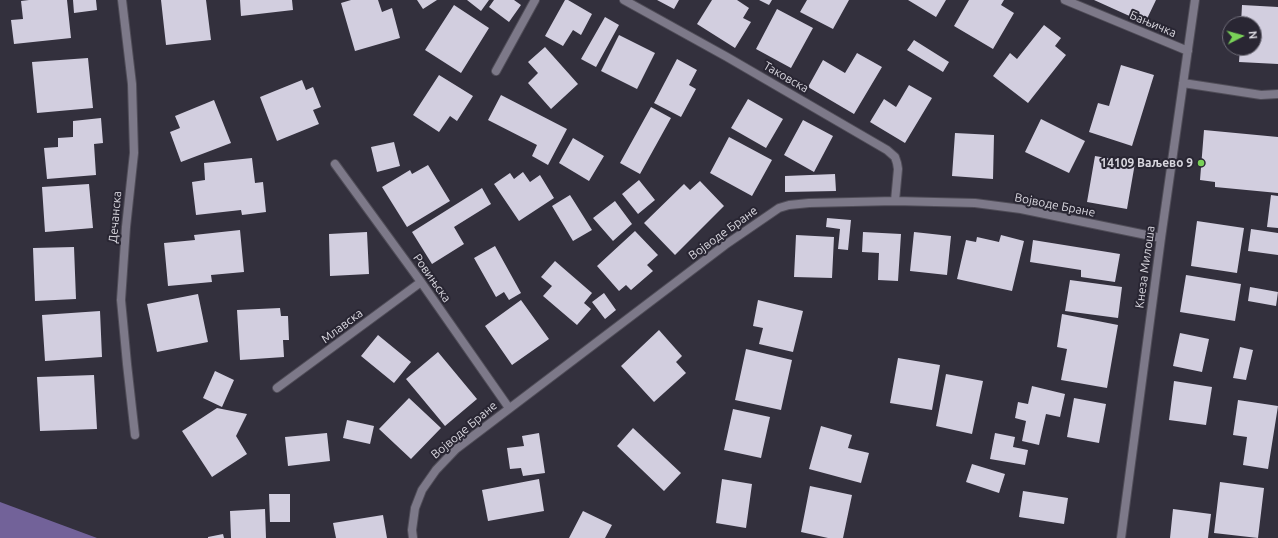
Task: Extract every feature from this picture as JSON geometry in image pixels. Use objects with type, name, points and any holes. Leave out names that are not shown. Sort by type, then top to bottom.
[{"type":"street","name":"Дечанска","points":[[122,0],[132,84],[134,153],[126,227],[121,300],[135,435]]},
{"type":"street","points":[[496,71],[535,0]]},
{"type":"street","name":"Таковска","points":[[624,0],[733,60],[887,150],[895,157],[897,163],[898,170],[895,201]]},
{"type":"street","name":"Бањичка","points":[[1065,0],[1188,51]]},
{"type":"street","name":"Кнеза Милоша","points":[[1121,538],[1161,238],[1195,0]]},
{"type":"street","points":[[1183,83],[1261,95],[1278,94]]},
{"type":"street","name":"Ровињска","points":[[335,164],[421,282],[509,408]]},
{"type":"street","name":"Војводе Бране","points":[[413,538],[412,530],[415,508],[422,490],[436,470],[456,449],[725,245],[779,208],[809,202],[895,201],[975,203],[1021,209],[1161,238]]},
{"type":"street","name":"Млавска","points":[[277,388],[421,282]]},
{"type":"shaded area","points":[[0,502],[97,538],[0,538]]},
{"type":"building","points":[[67,0],[71,38],[14,44],[11,20],[23,19],[21,1]]},
{"type":"building","points":[[73,0],[96,0],[97,10],[74,13]]},
{"type":"building","points":[[161,0],[206,0],[211,40],[166,45]]},
{"type":"building","points":[[240,0],[292,0],[293,10],[241,16]]},
{"type":"building","points":[[351,0],[378,0],[382,12],[392,8],[400,38],[355,51],[341,3]]},
{"type":"building","points":[[417,0],[437,0],[423,9]]},
{"type":"building","points":[[467,0],[489,0],[481,11]]},
{"type":"building","points":[[494,0],[514,0],[521,5],[509,22],[489,7]]},
{"type":"building","points":[[565,0],[568,0],[592,14],[581,35],[573,30],[563,46],[545,36]]},
{"type":"building","points":[[657,0],[679,0],[674,9]]},
{"type":"building","points":[[712,0],[737,0],[749,8],[743,18],[751,22],[735,48],[697,24]]},
{"type":"building","points":[[759,0],[772,0],[769,5]]},
{"type":"building","points":[[807,0],[849,0],[833,29],[800,12]]},
{"type":"building","points":[[908,0],[946,0],[936,17]]},
{"type":"building","points":[[969,0],[1004,0],[1001,5],[1014,13],[993,49],[954,26]]},
{"type":"building","points":[[1094,0],[1156,0],[1145,23]]},
{"type":"building","points":[[454,5],[489,28],[461,73],[425,50]]},
{"type":"building","points":[[1242,5],[1278,7],[1278,64],[1239,62],[1239,56],[1262,56],[1262,16],[1241,16]]},
{"type":"building","points":[[777,9],[813,28],[791,68],[756,49]]},
{"type":"building","points":[[605,17],[619,25],[596,67],[581,59]]},
{"type":"building","points":[[1044,25],[1061,38],[1055,46],[1066,55],[1028,103],[993,76],[1010,53],[1017,59]]},
{"type":"building","points":[[619,35],[655,53],[637,89],[601,71]]},
{"type":"building","points":[[914,40],[949,62],[943,72],[907,50]]},
{"type":"building","points":[[545,47],[578,84],[551,109],[528,83],[538,73],[528,62]]},
{"type":"building","points":[[857,53],[882,67],[854,114],[808,87],[823,60],[845,73]]},
{"type":"building","points":[[88,58],[93,108],[37,113],[32,62]]},
{"type":"building","points":[[677,59],[697,70],[689,85],[696,89],[681,117],[654,103]]},
{"type":"building","points":[[1121,65],[1154,75],[1132,146],[1089,132],[1098,103],[1109,106]]},
{"type":"building","points":[[439,75],[473,96],[457,121],[450,116],[439,132],[413,115]]},
{"type":"building","points":[[302,80],[306,90],[313,87],[321,107],[313,110],[319,124],[277,141],[260,97]]},
{"type":"building","points":[[909,85],[932,98],[905,143],[870,122],[884,99],[896,107]]},
{"type":"building","points":[[501,95],[567,129],[548,165],[532,156],[537,145],[488,120]]},
{"type":"building","points":[[748,99],[783,119],[766,148],[731,128]]},
{"type":"building","points":[[214,100],[231,143],[181,162],[170,132],[180,128],[175,116]]},
{"type":"building","points":[[651,107],[671,118],[640,174],[620,163]]},
{"type":"building","points":[[101,118],[103,143],[94,144],[96,175],[47,179],[44,148],[58,147],[58,138],[73,137],[73,121]]},
{"type":"building","points":[[1041,119],[1085,141],[1069,173],[1025,152]]},
{"type":"building","points":[[803,120],[833,136],[814,172],[784,155]]},
{"type":"building","points":[[1204,130],[1278,137],[1278,193],[1215,187],[1215,182],[1200,180]]},
{"type":"building","points":[[955,133],[994,135],[993,179],[952,176]]},
{"type":"building","points":[[729,137],[772,160],[752,196],[710,173]]},
{"type":"building","points":[[573,138],[604,156],[589,181],[559,163]]},
{"type":"building","points":[[394,142],[400,166],[377,172],[371,147]]},
{"type":"building","points":[[1095,156],[1135,163],[1127,209],[1087,202]]},
{"type":"building","points":[[252,158],[255,183],[263,182],[266,212],[242,215],[241,210],[196,215],[192,182],[205,180],[204,163]]},
{"type":"building","points":[[428,165],[450,201],[407,227],[382,187],[410,170],[412,174]]},
{"type":"building","points":[[523,172],[530,182],[540,175],[554,198],[519,221],[494,184],[510,173],[514,179]]},
{"type":"building","points":[[835,174],[836,191],[785,192],[785,176]]},
{"type":"building","points":[[639,180],[655,200],[638,214],[622,194]]},
{"type":"building","points":[[700,181],[724,206],[675,255],[644,223],[684,184],[690,190]]},
{"type":"building","points":[[89,184],[93,228],[45,232],[42,187]]},
{"type":"building","points":[[482,188],[491,204],[454,227],[464,244],[432,264],[412,232]]},
{"type":"building","points":[[570,195],[592,230],[573,241],[552,206]]},
{"type":"building","points":[[1271,195],[1278,196],[1278,228],[1267,227]]},
{"type":"building","points":[[615,201],[632,224],[613,241],[593,218]]},
{"type":"building","points":[[827,218],[851,220],[848,250],[838,249],[840,229],[826,227]]},
{"type":"building","points":[[1197,221],[1244,228],[1237,273],[1191,266]]},
{"type":"building","points":[[1251,229],[1278,233],[1278,255],[1248,251]]},
{"type":"building","points":[[240,230],[244,272],[211,275],[212,282],[168,286],[164,243],[195,240],[194,235]]},
{"type":"building","points":[[635,231],[658,255],[647,265],[653,271],[631,290],[626,285],[619,291],[597,266]]},
{"type":"building","points":[[367,232],[369,274],[330,276],[329,234]]},
{"type":"building","points":[[863,232],[901,234],[898,281],[878,280],[879,253],[862,252]]},
{"type":"building","points":[[914,232],[951,236],[947,275],[910,271]]},
{"type":"building","points":[[796,235],[834,237],[832,278],[794,277]]},
{"type":"building","points":[[1001,235],[1024,241],[1012,291],[957,279],[966,240],[976,242],[977,237],[999,242]]},
{"type":"building","points":[[1033,240],[1120,254],[1115,282],[1081,277],[1081,270],[1030,262]]},
{"type":"building","points":[[495,246],[521,293],[509,300],[504,292],[496,297],[474,258]]},
{"type":"building","points":[[74,247],[76,299],[35,301],[33,248]]},
{"type":"building","points":[[555,261],[592,293],[584,303],[591,309],[577,325],[543,296],[552,286],[541,277]]},
{"type":"building","points":[[1186,275],[1241,284],[1235,321],[1180,312]]},
{"type":"building","points":[[1070,280],[1122,287],[1118,318],[1065,311]]},
{"type":"building","points":[[1250,287],[1278,292],[1276,306],[1248,301]]},
{"type":"building","points":[[604,293],[616,310],[605,319],[592,302]]},
{"type":"building","points":[[198,294],[208,342],[157,352],[147,304]]},
{"type":"building","points":[[521,300],[549,339],[512,365],[485,326]]},
{"type":"building","points":[[758,300],[803,311],[793,352],[759,344],[763,328],[753,326]]},
{"type":"building","points":[[280,308],[281,316],[288,316],[289,340],[283,340],[284,357],[240,360],[237,310]]},
{"type":"building","points":[[100,311],[102,357],[45,361],[42,315]]},
{"type":"building","points":[[1062,314],[1118,325],[1107,388],[1061,380],[1067,349],[1057,347]]},
{"type":"building","points":[[659,330],[682,356],[676,362],[686,373],[654,402],[621,366]]},
{"type":"building","points":[[1180,333],[1209,339],[1202,372],[1173,366]]},
{"type":"building","points":[[378,335],[411,362],[394,383],[361,356]]},
{"type":"building","points":[[1240,347],[1253,350],[1246,380],[1233,378]]},
{"type":"building","points":[[746,349],[792,360],[781,410],[735,400]]},
{"type":"building","points":[[438,352],[477,399],[445,426],[406,379]]},
{"type":"building","points":[[898,358],[940,365],[932,410],[890,403]]},
{"type":"building","points":[[215,371],[234,380],[222,407],[203,398]]},
{"type":"building","points":[[946,374],[983,381],[972,434],[936,426]]},
{"type":"building","points":[[94,375],[97,429],[40,431],[37,377]]},
{"type":"building","points":[[1174,381],[1212,387],[1206,425],[1169,420]]},
{"type":"building","points":[[1032,386],[1065,394],[1060,417],[1046,414],[1039,445],[1022,441],[1026,421],[1015,418],[1018,402],[1028,404]]},
{"type":"building","points":[[409,398],[441,428],[411,459],[379,429]]},
{"type":"building","points":[[1074,398],[1106,404],[1099,443],[1067,437]]},
{"type":"building","points":[[1238,400],[1278,406],[1268,469],[1243,465],[1247,437],[1233,435]]},
{"type":"building","points":[[217,408],[247,414],[236,436],[247,454],[212,477],[182,431]]},
{"type":"building","points":[[733,409],[770,417],[761,458],[724,450]]},
{"type":"building","points":[[347,420],[374,426],[370,444],[343,438]]},
{"type":"building","points":[[821,426],[852,435],[848,448],[869,453],[861,483],[809,469]]},
{"type":"building","points":[[633,428],[681,473],[664,491],[617,446]]},
{"type":"building","points":[[327,433],[330,461],[288,466],[285,437]]},
{"type":"building","points":[[539,433],[545,473],[523,476],[521,468],[510,469],[507,448],[524,446],[522,436]]},
{"type":"building","points":[[995,433],[1015,437],[1013,447],[1028,450],[1025,465],[990,459]]},
{"type":"building","points":[[972,464],[1005,474],[999,493],[966,482]]},
{"type":"building","points":[[539,479],[544,511],[488,521],[482,490]]},
{"type":"building","points":[[722,479],[752,484],[746,528],[716,523]]},
{"type":"building","points":[[1220,482],[1264,488],[1258,538],[1214,533]]},
{"type":"building","points":[[810,486],[852,495],[843,538],[828,538],[801,532]]},
{"type":"building","points":[[1023,491],[1068,498],[1064,524],[1019,517]]},
{"type":"building","points":[[269,494],[290,494],[290,522],[270,522]]},
{"type":"building","points":[[265,509],[266,538],[231,538],[230,511]]},
{"type":"building","points":[[1173,509],[1211,514],[1208,538],[1170,538]]},
{"type":"building","points":[[583,511],[612,525],[605,538],[569,538]]},
{"type":"building","points":[[383,515],[387,538],[336,538],[333,523]]},
{"type":"building","points":[[223,534],[224,538],[208,538],[208,537]]},
{"type":"place","name":"14109 Ваљево 9","points":[[1201,163]]}]
